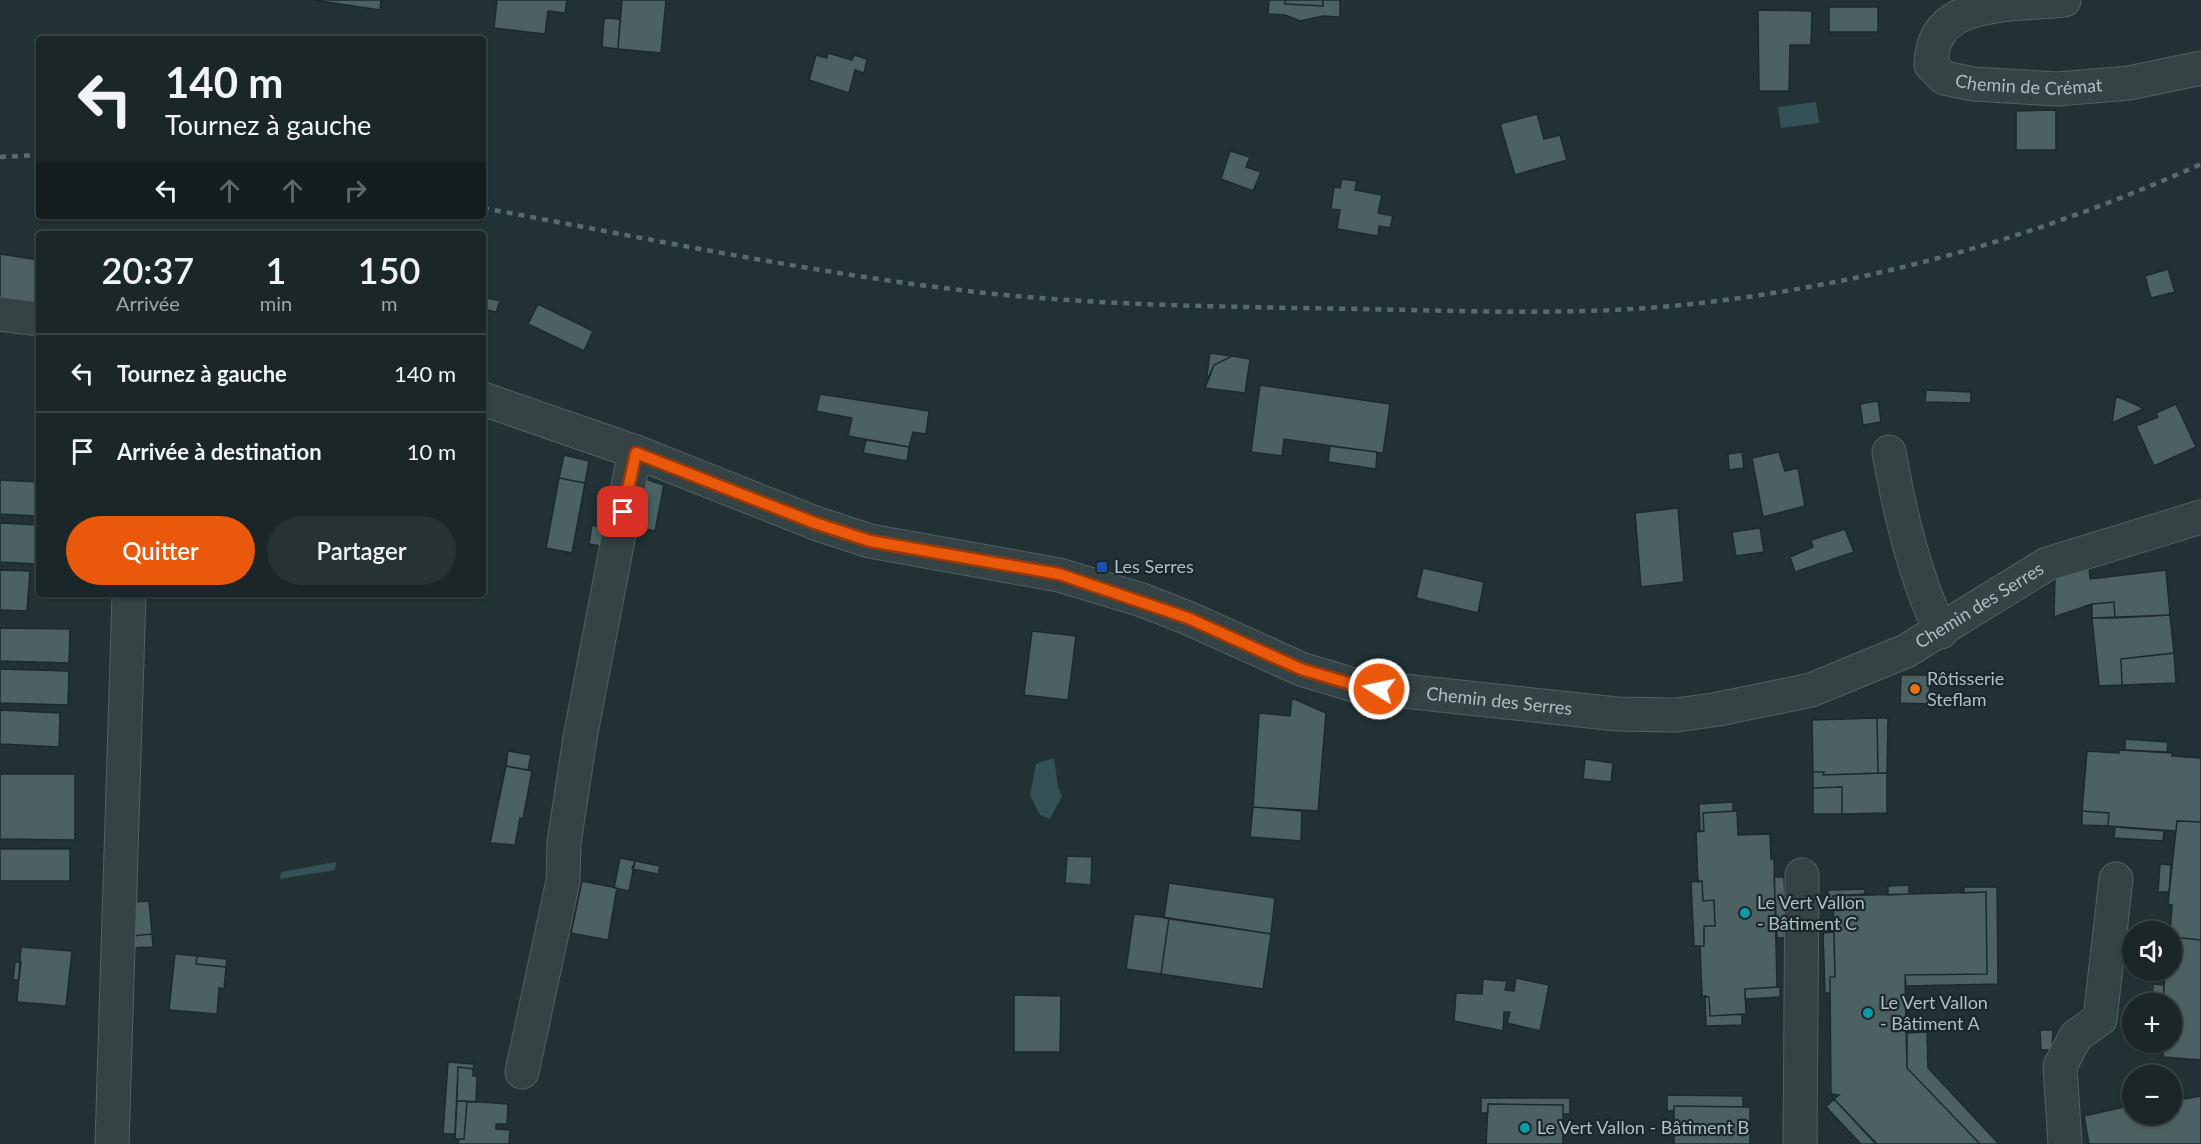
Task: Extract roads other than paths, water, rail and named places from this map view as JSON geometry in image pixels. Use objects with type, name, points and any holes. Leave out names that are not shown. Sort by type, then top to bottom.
[{"type":"street","name":"Chemin de Crémat","points":[[2064,0],[1964,2],[1956,5],[1948,9],[1936,24],[1931,65],[1944,78],[1973,84],[2056,89],[2129,83],[2201,68]]},
{"type":"street","points":[[0,314],[36,319]]},
{"type":"street","name":"Chemin des Serres","points":[[486,400],[636,453],[815,523],[870,541],[1059,574],[1125,594],[1188,618],[1301,669],[1358,686],[1617,714],[1676,715],[1719,709],[1811,690],[1906,651],[1941,632],[1998,592],[2047,564],[2201,517]]},
{"type":"street","points":[[1889,452],[1912,554],[1941,632]]},
{"type":"street","points":[[522,1072],[563,881],[564,843],[580,738],[636,453]]},
{"type":"street","points":[[112,1144],[129,597]]},
{"type":"street","points":[[1800,1144],[1802,875]]},
{"type":"street","points":[[2065,1144],[2060,1066],[2076,1036],[2100,1019],[2116,879]]},
{"type":"water","points":[[1816,102],[1819,123],[1781,128],[1778,107]]},
{"type":"water","points":[[1054,758],[1058,787],[1062,796],[1050,819],[1040,815],[1030,795],[1036,764]]},
{"type":"water","points":[[336,862],[335,870],[280,879],[281,872]]},
{"type":"railway","points":[[0,157],[36,155]]},
{"type":"railway","points":[[486,209],[796,266],[985,293],[1079,301],[1174,305],[1549,312],[1661,307],[1731,299],[1869,275],[2004,239],[2070,217],[2201,164]]},
{"type":"place","name":"Les Serres","points":[[1102,567]]},
{"type":"place","name":"Rôtisserie Steflam","points":[[1915,689]]},
{"type":"place","name":"Le Vert Vallon - Bâtiment C","points":[[1745,913]]},
{"type":"place","name":"Le Vert Vallon - Bâtiment A","points":[[1868,1013]]},
{"type":"place","name":"Le Vert Vallon - Bâtiment B","points":[[1525,1128]]}]
